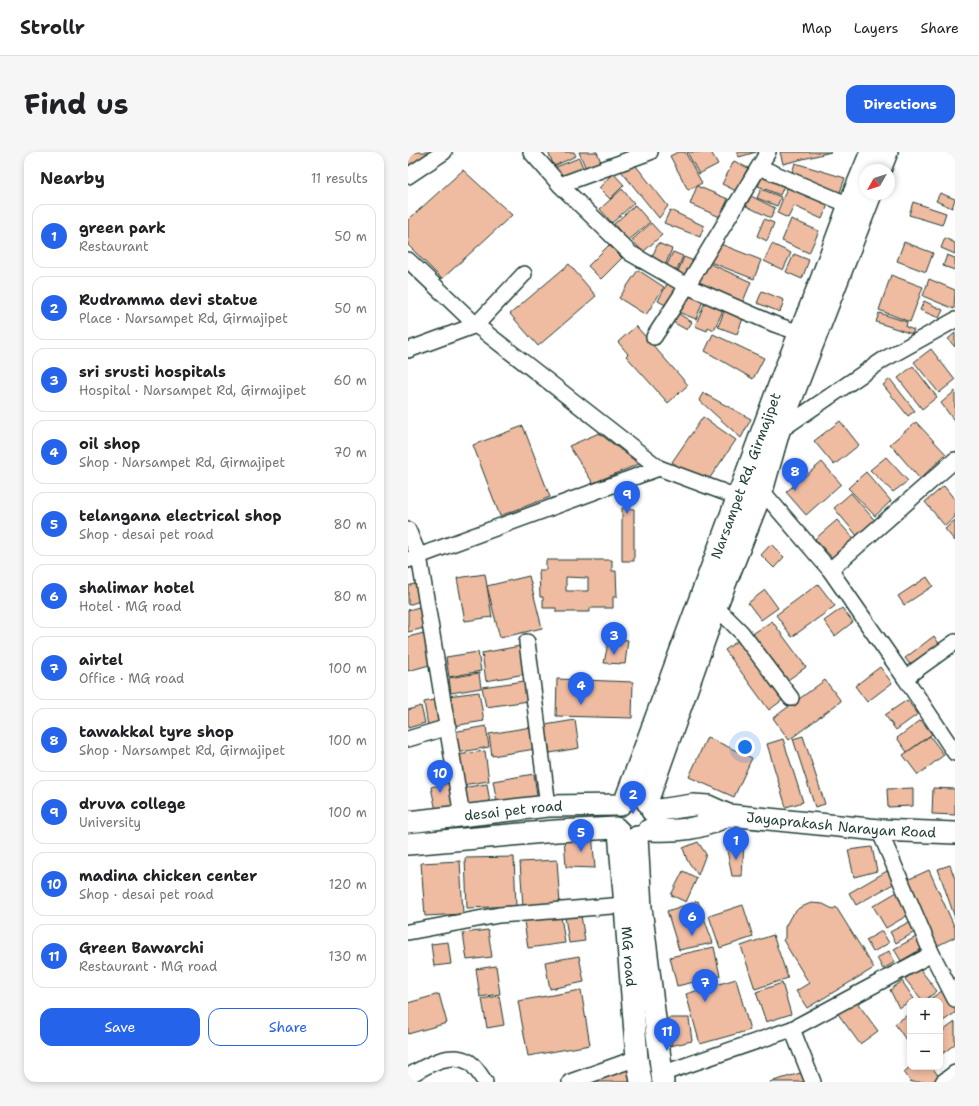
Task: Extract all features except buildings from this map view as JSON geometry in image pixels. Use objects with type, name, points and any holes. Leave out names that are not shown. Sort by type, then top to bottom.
[{"type":"main road","name":"Narsampet Rd, Girmajipet","points":[[869,200],[779,431],[762,491],[716,607],[637,823],[615,817],[616,811],[622,803],[784,372],[822,280],[849,205],[871,152]]},
{"type":"main road","points":[[882,164],[887,152]]},
{"type":"main road","name":"desai pet road","points":[[408,822],[548,806],[622,803],[631,798],[638,798],[637,823],[408,844]]},
{"type":"main road","name":"Jayaprakash Narayan Road","points":[[637,823],[693,805],[708,806],[728,815],[879,830],[955,833]]},
{"type":"main road","name":"MG road","points":[[637,823],[624,905],[637,1058],[641,1082]]},
{"type":"main road","name":"MG road","points":[[637,823],[641,908],[662,1078]]},
{"type":"street","points":[[408,176],[444,152]]},
{"type":"street","points":[[531,152],[560,185],[630,253],[687,286],[774,324],[800,333]]},
{"type":"street","points":[[560,185],[650,152]]},
{"type":"street","points":[[654,337],[687,286],[768,152]]},
{"type":"street","points":[[759,167],[849,205]]},
{"type":"street","points":[[408,260],[476,325],[659,468],[737,497],[762,491],[830,570],[955,753]]},
{"type":"street","points":[[408,350],[476,325],[524,274]]},
{"type":"street","points":[[779,431],[883,360],[955,320]]},
{"type":"street","points":[[830,570],[955,460]]},
{"type":"street","points":[[414,558],[659,468]]},
{"type":"street","points":[[408,530],[448,727],[462,816]]},
{"type":"street","points":[[716,607],[741,632],[791,698]]},
{"type":"street","points":[[527,642],[548,806]]},
{"type":"street","points":[[905,678],[955,642]]},
{"type":"street","points":[[408,739],[448,727]]},
{"type":"street","points":[[879,830],[932,954],[955,999]]},
{"type":"street","points":[[408,932],[499,915],[624,905]]},
{"type":"street","points":[[662,1078],[792,1028],[932,954]]},
{"type":"street","points":[[792,1028],[813,1082]]},
{"type":"street","points":[[409,1071],[439,1060],[457,1058],[470,1063],[485,1082]]},
{"type":"street","points":[[570,1082],[637,1058]]},
{"type":"street","points":[[943,1082],[955,1073]]},
{"type":"place","name":"tawakkal tyre shop","points":[[795,491]]},
{"type":"place","name":"druva college","points":[[627,514]]},
{"type":"place","name":"sri srusti hospitals","points":[[614,655]]},
{"type":"place","name":"oil shop","points":[[581,705]]},
{"type":"place","name":"madina chicken center","points":[[440,793]]},
{"type":"place","name":"Rudramma devi statue","points":[[633,814]]},
{"type":"place","name":"telangana electrical shop","points":[[581,852]]},
{"type":"place","name":"green park","points":[[736,860]]},
{"type":"place","name":"shalimar hotel","points":[[692,936]]},
{"type":"place","name":"airtel","points":[[705,1002]]},
{"type":"place","name":"Green Bawarchi","points":[[667,1051]]}]
